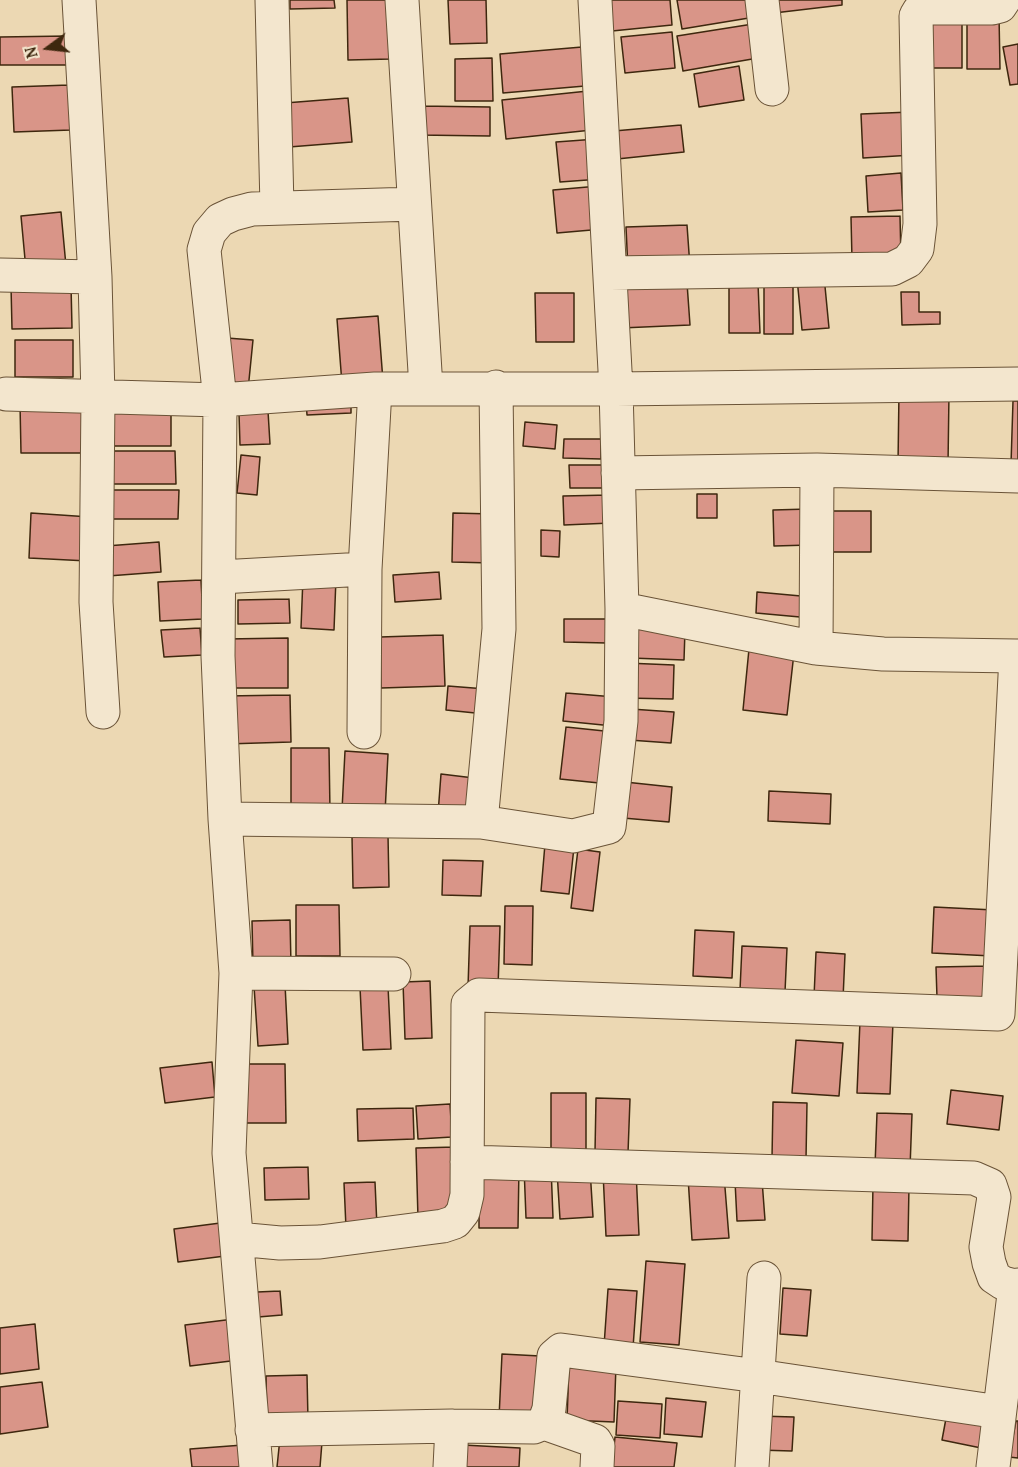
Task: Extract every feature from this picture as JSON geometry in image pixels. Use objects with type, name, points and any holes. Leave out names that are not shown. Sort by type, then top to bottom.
[{"type":"street","points":[[79,0],[95,277],[98,397],[96,602],[103,712]]},
{"type":"street","points":[[272,0],[277,207]]},
{"type":"street","points":[[402,0],[426,388]]},
{"type":"street","points":[[225,819],[481,822],[573,836],[609,827],[621,721],[622,609],[616,389],[595,0]]},
{"type":"street","points":[[762,0],[772,88]]},
{"type":"street","points":[[610,273],[892,269],[908,261],[917,249],[920,224],[916,16],[919,11],[928,8],[992,8],[1000,6],[1004,0]]},
{"type":"street","points":[[256,1467],[229,1153],[236,973],[225,819],[218,656],[220,400],[204,250],[209,233],[220,220],[252,209],[414,204]]},
{"type":"street","points":[[0,275],[95,277]]},
{"type":"street","points":[[6,394],[220,400],[375,389],[496,387],[616,389],[1018,384]]},
{"type":"street","points":[[481,822],[499,629],[496,387]]},
{"type":"street","points":[[364,732],[365,569],[375,389]]},
{"type":"street","points":[[618,473],[817,470],[1018,476]]},
{"type":"street","points":[[816,648],[817,470]]},
{"type":"street","points":[[220,577],[365,569]]},
{"type":"street","points":[[237,1239],[280,1243],[320,1242],[443,1226],[455,1222],[463,1212],[467,1195],[468,1004],[479,995],[1008,1014],[1016,656],[884,654],[816,648],[622,609]]},
{"type":"street","points":[[236,973],[394,974]]},
{"type":"street","points":[[467,1162],[974,1178],[990,1185],[994,1197],[986,1247],[988,1263],[994,1277],[1003,1283],[1017,1285],[993,1467]]},
{"type":"street","points":[[752,1467],[764,1278]]},
{"type":"street","points":[[544,1423],[549,1409],[554,1356],[561,1350],[758,1376],[999,1412]]},
{"type":"street","points":[[252,1430],[452,1426],[534,1427],[544,1423],[595,1441],[598,1446],[597,1467]]},
{"type":"street","points":[[450,1467],[452,1426]]},
{"type":"building","points":[[290,0],[334,0],[335,8],[290,9]]},
{"type":"building","points":[[347,0],[390,0],[391,59],[348,60]]},
{"type":"building","points":[[448,0],[486,0],[487,43],[450,44]]},
{"type":"building","points":[[609,0],[670,0],[672,25],[612,31]]},
{"type":"building","points":[[677,0],[752,0],[755,17],[682,29]]},
{"type":"building","points":[[772,0],[842,0],[842,5],[774,13]]},
{"type":"building","points":[[967,15],[999,15],[1000,69],[967,69]]},
{"type":"building","points":[[931,17],[962,17],[962,68],[932,68]]},
{"type":"building","points":[[753,24],[758,58],[683,71],[677,36]]},
{"type":"building","points":[[672,32],[675,68],[625,73],[621,37]]},
{"type":"building","points":[[68,36],[68,65],[0,65],[0,37]]},
{"type":"building","points":[[1018,44],[1018,84],[1010,85],[1003,47]]},
{"type":"building","points":[[582,47],[585,86],[503,93],[500,54]]},
{"type":"building","points":[[492,58],[493,101],[455,101],[455,59]]},
{"type":"building","points":[[739,66],[744,100],[699,107],[694,74]]},
{"type":"building","points":[[69,85],[71,130],[14,132],[12,87]]},
{"type":"building","points":[[588,91],[592,130],[506,139],[502,100]]},
{"type":"building","points":[[348,98],[352,142],[289,147],[285,103]]},
{"type":"building","points":[[419,106],[490,107],[490,136],[418,135]]},
{"type":"building","points":[[911,112],[913,155],[863,158],[861,114]]},
{"type":"building","points":[[681,125],[684,152],[617,159],[614,131]]},
{"type":"building","points":[[597,139],[601,179],[560,182],[556,142]]},
{"type":"building","points":[[901,173],[903,210],[868,212],[866,176]]},
{"type":"building","points":[[599,186],[603,229],[557,233],[553,190]]},
{"type":"building","points":[[61,212],[66,266],[26,270],[21,216]]},
{"type":"building","points":[[900,216],[901,259],[852,260],[851,217]]},
{"type":"building","points":[[687,225],[690,267],[628,270],[626,227]]},
{"type":"building","points":[[824,276],[829,328],[802,330],[797,278]]},
{"type":"building","points":[[764,280],[793,280],[793,334],[764,334]]},
{"type":"building","points":[[687,283],[690,325],[621,328],[619,287]]},
{"type":"building","points":[[758,283],[760,333],[729,333],[729,284]]},
{"type":"building","points":[[71,285],[72,328],[12,329],[11,286]]},
{"type":"building","points":[[901,292],[919,292],[919,312],[940,312],[940,324],[902,325]]},
{"type":"building","points":[[535,293],[574,293],[574,342],[536,342]]},
{"type":"building","points":[[378,316],[383,381],[342,384],[337,319]]},
{"type":"building","points":[[227,338],[253,340],[248,390],[223,388]]},
{"type":"building","points":[[15,340],[73,340],[73,377],[15,377]]},
{"type":"building","points":[[899,391],[949,393],[948,465],[898,464]]},
{"type":"building","points":[[351,399],[351,413],[307,415],[306,401]]},
{"type":"building","points":[[1013,401],[1018,401],[1018,464],[1011,464]]},
{"type":"building","points":[[20,404],[84,404],[85,453],[21,453]]},
{"type":"building","points":[[107,410],[171,411],[171,446],[107,446]]},
{"type":"building","points":[[268,411],[270,444],[240,445],[239,413]]},
{"type":"building","points":[[525,422],[557,425],[555,449],[523,446]]},
{"type":"building","points":[[564,439],[601,439],[601,459],[563,458]]},
{"type":"building","points":[[112,451],[175,451],[176,484],[113,484]]},
{"type":"building","points":[[241,455],[260,457],[257,495],[237,493]]},
{"type":"building","points":[[569,465],[612,465],[612,488],[570,488]]},
{"type":"building","points":[[109,490],[179,490],[178,519],[109,519]]},
{"type":"building","points":[[697,494],[717,494],[717,518],[697,518]]},
{"type":"building","points":[[610,495],[611,523],[564,525],[563,496]]},
{"type":"building","points":[[809,509],[810,545],[774,546],[773,510]]},
{"type":"building","points":[[826,511],[871,511],[871,552],[825,552]]},
{"type":"building","points":[[31,513],[90,517],[88,561],[29,558]]},
{"type":"building","points":[[453,513],[493,514],[492,563],[452,562]]},
{"type":"building","points":[[541,530],[560,531],[559,557],[541,556]]},
{"type":"building","points":[[159,542],[161,572],[108,576],[106,546]]},
{"type":"building","points":[[439,572],[441,599],[395,602],[393,575]]},
{"type":"building","points":[[303,577],[336,578],[334,630],[301,628]]},
{"type":"building","points":[[201,580],[203,619],[160,621],[158,582]]},
{"type":"building","points":[[757,592],[801,596],[800,617],[756,613]]},
{"type":"building","points":[[289,599],[290,623],[238,624],[238,600]]},
{"type":"building","points":[[564,619],[607,619],[607,643],[564,642]]},
{"type":"building","points":[[200,628],[202,655],[164,657],[161,630]]},
{"type":"building","points":[[632,628],[685,630],[684,660],[631,658]]},
{"type":"building","points":[[443,635],[445,686],[381,688],[380,637]]},
{"type":"building","points":[[288,638],[288,688],[227,688],[226,639]]},
{"type":"building","points":[[749,649],[794,653],[787,715],[743,710]]},
{"type":"building","points":[[626,663],[674,665],[673,699],[625,698]]},
{"type":"building","points":[[448,686],[486,689],[485,714],[446,710]]},
{"type":"building","points":[[566,693],[615,697],[613,726],[563,721]]},
{"type":"building","points":[[290,695],[291,742],[226,744],[225,696]]},
{"type":"building","points":[[631,709],[674,712],[671,743],[629,740]]},
{"type":"building","points":[[566,727],[614,732],[609,784],[560,779]]},
{"type":"building","points":[[291,748],[329,748],[330,812],[291,812]]},
{"type":"building","points":[[345,751],[388,754],[385,813],[342,810]]},
{"type":"building","points":[[441,774],[474,778],[471,817],[438,814]]},
{"type":"building","points":[[625,782],[672,787],[669,822],[623,818]]},
{"type":"building","points":[[769,791],[831,794],[830,824],[768,821]]},
{"type":"building","points":[[388,835],[389,887],[353,888],[352,836]]},
{"type":"building","points":[[545,844],[574,847],[569,894],[541,891]]},
{"type":"building","points":[[578,849],[600,852],[593,911],[571,908]]},
{"type":"building","points":[[443,860],[483,861],[481,896],[442,895]]},
{"type":"building","points":[[296,905],[339,905],[340,956],[296,956]]},
{"type":"building","points":[[505,906],[533,906],[532,965],[504,964]]},
{"type":"building","points":[[934,907],[994,910],[992,956],[932,953]]},
{"type":"building","points":[[290,920],[291,965],[253,966],[252,921]]},
{"type":"building","points":[[470,926],[500,926],[498,988],[468,987]]},
{"type":"building","points":[[695,930],[734,932],[732,978],[693,976]]},
{"type":"building","points":[[742,946],[787,948],[785,992],[740,990]]},
{"type":"building","points":[[816,952],[845,954],[843,999],[814,997]]},
{"type":"building","points":[[990,966],[991,998],[937,998],[936,967]]},
{"type":"building","points":[[430,981],[432,1038],[405,1039],[403,982]]},
{"type":"building","points":[[285,984],[288,1044],[258,1046],[254,986]]},
{"type":"building","points":[[388,986],[391,1049],[363,1050],[360,987]]},
{"type":"building","points":[[860,1021],[893,1022],[890,1094],[857,1093]]},
{"type":"building","points":[[796,1040],[843,1043],[839,1096],[792,1093]]},
{"type":"building","points":[[212,1062],[215,1097],[165,1103],[160,1068]]},
{"type":"building","points":[[244,1064],[285,1064],[286,1123],[244,1123]]},
{"type":"building","points":[[951,1090],[1003,1096],[999,1130],[947,1124]]},
{"type":"building","points":[[551,1093],[586,1093],[586,1152],[551,1152]]},
{"type":"building","points":[[596,1098],[630,1099],[628,1153],[595,1152]]},
{"type":"building","points":[[773,1102],[807,1103],[806,1159],[772,1158]]},
{"type":"building","points":[[450,1104],[452,1137],[418,1139],[416,1106]]},
{"type":"building","points":[[413,1108],[414,1139],[358,1141],[357,1109]]},
{"type":"building","points":[[877,1113],[912,1114],[910,1168],[875,1166]]},
{"type":"building","points":[[456,1147],[459,1217],[418,1218],[416,1148]]},
{"type":"building","points":[[479,1166],[519,1167],[518,1228],[479,1228]]},
{"type":"building","points":[[551,1166],[553,1218],[526,1218],[524,1167]]},
{"type":"building","points":[[308,1167],[309,1199],[265,1200],[264,1168]]},
{"type":"building","points":[[590,1169],[593,1217],[560,1219],[557,1171]]},
{"type":"building","points":[[636,1171],[639,1235],[606,1236],[603,1172]]},
{"type":"building","points":[[724,1175],[729,1238],[692,1240],[688,1177]]},
{"type":"building","points":[[762,1180],[765,1220],[737,1221],[735,1181]]},
{"type":"building","points":[[375,1182],[377,1227],[346,1228],[344,1183]]},
{"type":"building","points":[[873,1184],[909,1186],[908,1241],[872,1240]]},
{"type":"building","points":[[228,1222],[233,1255],[178,1262],[174,1229]]},
{"type":"building","points":[[646,1261],[685,1264],[679,1345],[640,1342]]},
{"type":"building","points":[[783,1288],[811,1290],[807,1336],[780,1334]]},
{"type":"building","points":[[608,1289],[637,1291],[633,1348],[604,1346]]},
{"type":"building","points":[[280,1291],[282,1315],[258,1317],[257,1292]]},
{"type":"building","points":[[234,1319],[239,1360],[190,1366],[185,1325]]},
{"type":"building","points":[[35,1324],[39,1369],[0,1374],[0,1328]]},
{"type":"building","points":[[502,1354],[540,1356],[537,1420],[499,1418]]},
{"type":"building","points":[[569,1364],[616,1365],[614,1422],[567,1420]]},
{"type":"building","points":[[307,1375],[308,1420],[267,1421],[266,1376]]},
{"type":"building","points":[[42,1382],[48,1427],[0,1434],[0,1387]]},
{"type":"building","points":[[666,1398],[706,1402],[702,1437],[664,1434]]},
{"type":"building","points":[[618,1401],[662,1404],[660,1438],[616,1435]]},
{"type":"building","points":[[947,1413],[996,1423],[991,1450],[942,1440]]},
{"type":"building","points":[[759,1416],[794,1417],[792,1451],[758,1450]]},
{"type":"building","points":[[1016,1421],[1018,1421],[1018,1458],[1009,1457]]},
{"type":"building","points":[[615,1437],[677,1443],[674,1467],[612,1467]]},
{"type":"building","points":[[280,1438],[322,1442],[320,1467],[277,1467]]},
{"type":"building","points":[[243,1445],[245,1467],[192,1467],[190,1449]]},
{"type":"building","points":[[463,1445],[520,1448],[519,1467],[462,1467]]}]
